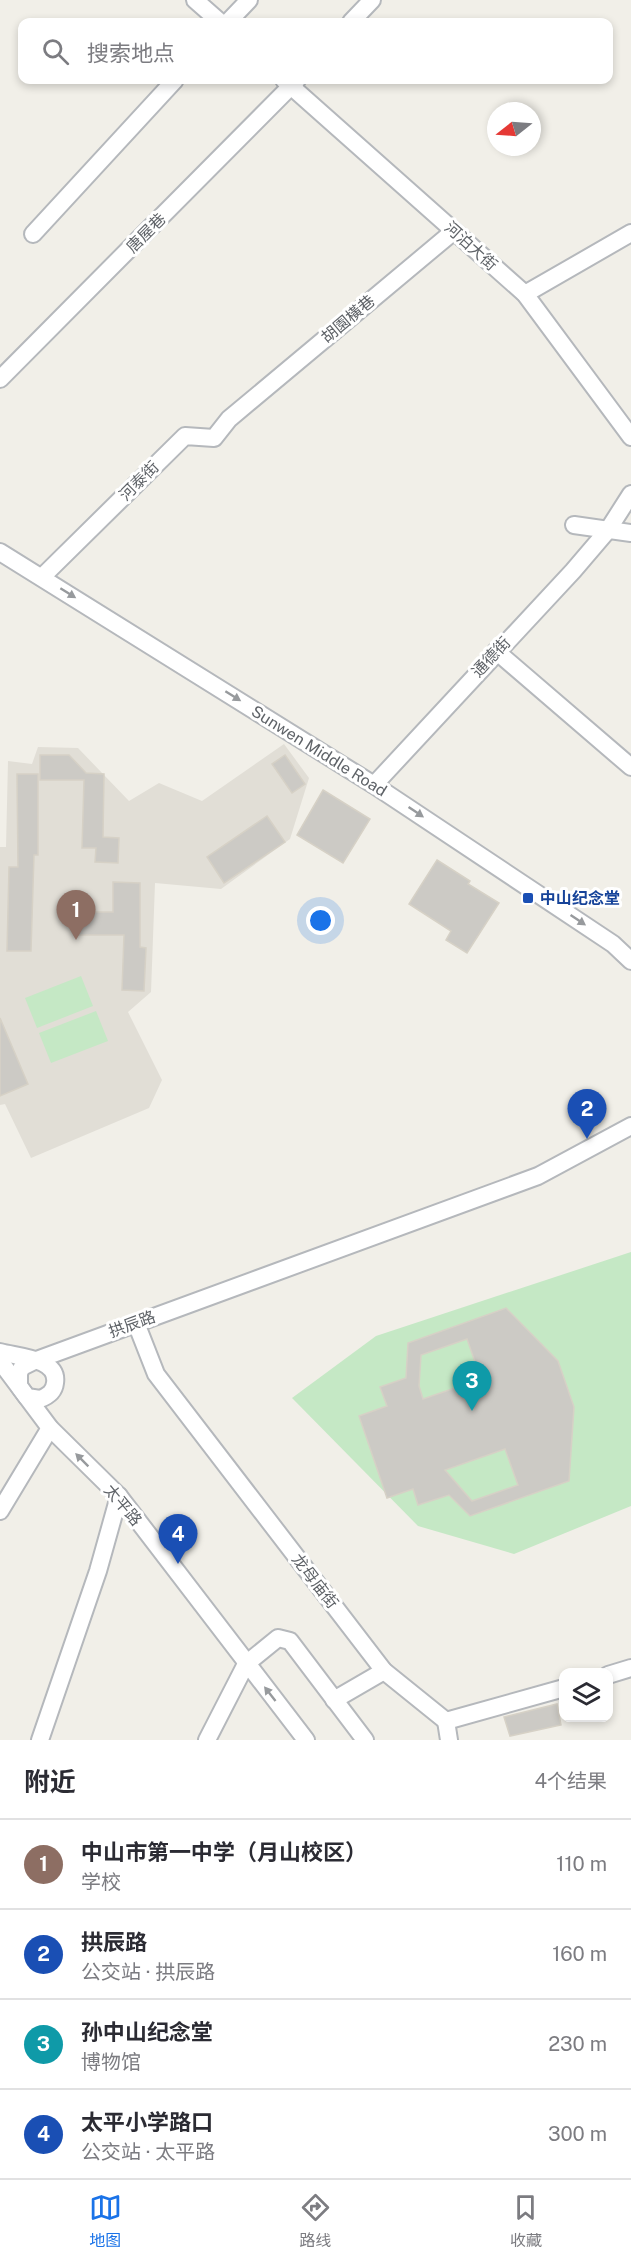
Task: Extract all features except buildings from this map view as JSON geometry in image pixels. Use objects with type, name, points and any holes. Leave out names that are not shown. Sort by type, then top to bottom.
[{"type":"street","points":[[195,0],[215,18]]},
{"type":"street","points":[[232,18],[249,0]]},
{"type":"street","points":[[355,18],[372,0]]},
{"type":"street","points":[[33,234],[171,84]]},
{"type":"street","name":"唐屋巷","points":[[0,380],[289,84]]},
{"type":"street","name":"河泊大街","points":[[293,84],[525,294],[631,437]]},
{"type":"street","name":"胡園橫巷","points":[[243,408],[454,231]]},
{"type":"street","points":[[525,294],[631,232]]},
{"type":"street","name":"河泰街","points":[[42,577],[185,436],[214,438],[229,419],[243,408]]},
{"type":"street","points":[[608,530],[631,494]]},
{"type":"street","points":[[574,525],[631,533]]},
{"type":"street","name":"通德街","points":[[374,785],[496,651],[573,571],[608,530]]},
{"type":"street","name":"Sunwen Middle Road","points":[[0,552],[374,785],[613,944],[631,961]]},
{"type":"street","points":[[496,651],[631,767]]},
{"type":"street","name":"拱辰路","points":[[34,1361],[538,1176],[631,1126]]},
{"type":"street","name":"龙母庙街","points":[[136,1323],[156,1374],[384,1671],[446,1721]]},
{"type":"street","points":[[51,1368],[54,1360],[64,1349]]},
{"type":"street","points":[[0,1352],[47,1363],[56,1380],[51,1392],[49,1426],[0,1511]]},
{"type":"street","name":"太平路","points":[[0,1361],[49,1426],[119,1496],[306,1740]]},
{"type":"street","points":[[34,1361],[22,1367],[18,1379],[23,1391],[40,1399],[51,1392]]},
{"type":"street","points":[[40,1740],[98,1571],[119,1496]]},
{"type":"street","points":[[207,1740],[246,1664],[278,1638],[290,1641],[365,1740]]},
{"type":"street","points":[[613,1674],[631,1668]]},
{"type":"street","points":[[334,1700],[384,1671]]},
{"type":"street","points":[[448,1740],[446,1721],[559,1689]]},
{"type":"shaded area","points":[[284,744],[309,778],[290,839],[221,889],[155,883],[151,992],[128,1012],[162,1080],[149,1108],[31,1158],[5,1104],[0,1105],[0,847],[6,847],[8,761],[32,764],[38,747],[78,748],[129,801],[159,783],[202,801]]},
{"type":"green space","points":[[81,976],[93,1006],[37,1028],[25,998]]},
{"type":"green space","points":[[96,1011],[108,1041],[51,1063],[39,1033]]},
{"type":"green space","points":[[631,1252],[631,1506],[514,1554],[418,1526],[292,1398],[376,1336]]},
{"type":"place","name":"中山纪念堂","points":[[528,898]]},
{"type":"place","name":"中山市第一中学（月山校区）","points":[[76,940]]},
{"type":"place","name":"拱辰路","points":[[587,1139]]},
{"type":"place","name":"孙中山纪念堂","points":[[472,1411]]},
{"type":"place","name":"太平小学路口","points":[[178,1564]]}]
